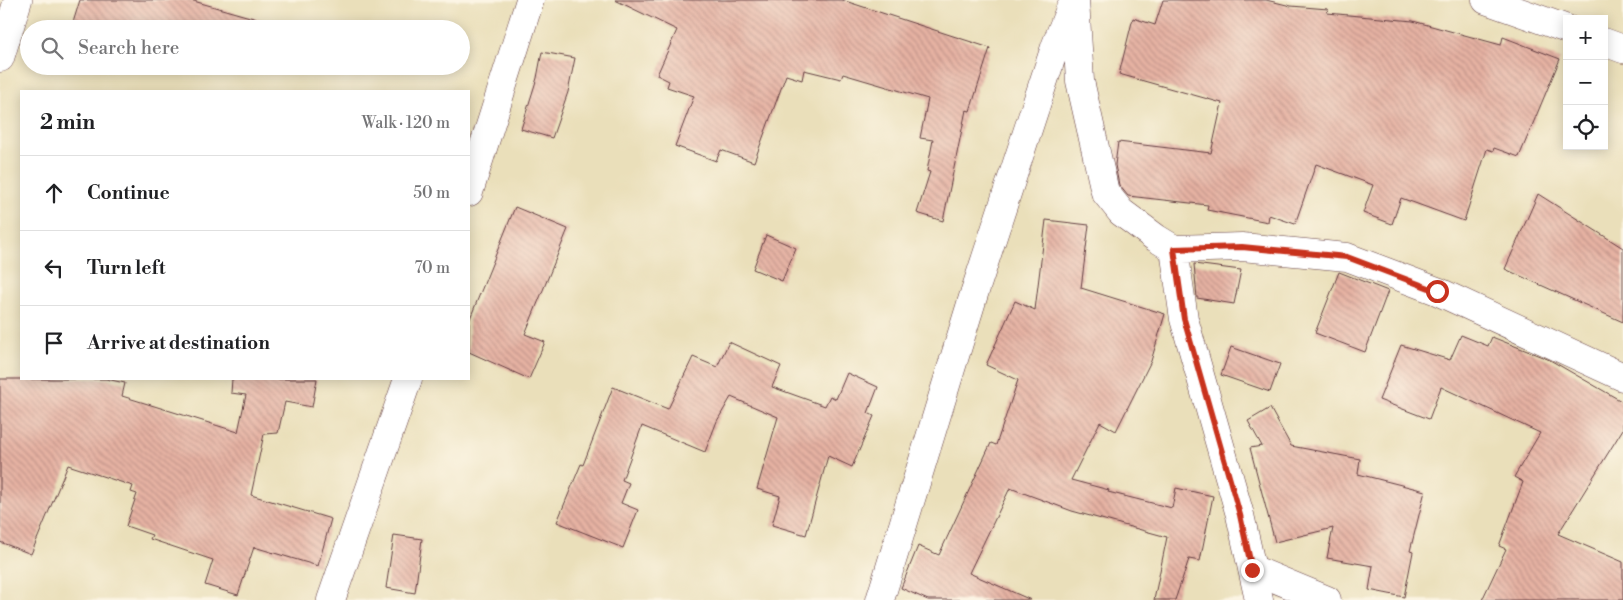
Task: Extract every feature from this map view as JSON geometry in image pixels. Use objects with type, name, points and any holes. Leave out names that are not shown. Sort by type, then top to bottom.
[{"type":"street","points":[[0,58],[18,0]]},
{"type":"street","points":[[470,189],[530,0]]},
{"type":"street","points":[[1074,0],[1080,80],[1106,192],[1121,212],[1174,249],[1242,247],[1347,257],[1437,291],[1623,378]]},
{"type":"street","points":[[880,600],[974,294],[1054,47],[1074,0]]},
{"type":"street","points":[[1486,0],[1563,28]]},
{"type":"street","points":[[1608,43],[1623,49]]},
{"type":"street","points":[[1174,249],[1184,319],[1240,515],[1259,600]]},
{"type":"street","points":[[331,600],[408,380]]},
{"type":"street","points":[[1252,570],[1327,600]]},
{"type":"building","points":[[80,0],[190,0],[260,20],[74,20]]},
{"type":"building","points":[[615,0],[842,0],[990,48],[970,111],[966,110],[943,221],[917,213],[930,172],[927,171],[933,140],[920,138],[928,99],[843,74],[841,79],[804,70],[802,80],[786,75],[754,162],[721,150],[716,161],[675,146],[694,96],[667,87],[669,81],[657,75],[677,30]]},
{"type":"building","points":[[1163,0],[1266,0],[1291,6],[1328,9],[1327,13],[1413,21],[1501,45],[1503,37],[1560,59],[1519,157],[1494,148],[1493,151],[1487,149],[1464,221],[1401,198],[1392,224],[1363,213],[1373,185],[1316,164],[1295,224],[1269,215],[1268,222],[1207,210],[1208,205],[1128,196],[1119,185],[1115,165],[1118,142],[1211,153],[1222,103],[1119,74],[1133,18],[1155,25]]},
{"type":"building","points":[[542,52],[575,58],[568,92],[552,138],[521,129],[537,78]]},
{"type":"building","points":[[1538,194],[1623,248],[1623,322],[1505,269]]},
{"type":"building","points":[[515,207],[568,229],[525,334],[545,342],[529,379],[470,352],[470,319]]},
{"type":"building","points":[[1046,220],[1089,225],[1081,288],[1165,314],[1151,361],[1116,431],[1100,422],[1071,480],[1109,490],[1108,492],[1172,508],[1176,488],[1213,496],[1200,561],[1189,559],[1175,600],[1154,600],[1167,537],[1072,511],[1010,488],[969,573],[1031,600],[928,600],[901,588],[918,546],[939,555],[991,443],[996,445],[1018,380],[986,365],[1015,301],[1035,310]]},
{"type":"building","points":[[766,235],[796,248],[782,281],[753,269]]},
{"type":"building","points":[[1194,264],[1241,270],[1234,304],[1197,298]]},
{"type":"building","points":[[1339,272],[1388,291],[1365,352],[1315,333]]},
{"type":"building","points":[[1461,335],[1488,346],[1492,337],[1550,360],[1623,402],[1623,429],[1558,534],[1623,562],[1623,600],[1482,600],[1506,549],[1499,546],[1523,482],[1514,477],[1540,433],[1441,387],[1429,419],[1379,400],[1401,345],[1450,360]]},
{"type":"building","points":[[729,342],[781,366],[772,387],[825,406],[830,396],[836,399],[847,373],[878,387],[868,413],[874,416],[852,467],[828,456],[806,535],[772,525],[780,496],[757,489],[778,417],[731,397],[717,421],[705,452],[642,426],[622,480],[629,483],[621,503],[638,510],[623,548],[557,522],[581,464],[583,465],[613,387],[668,409],[693,357],[717,367]]},
{"type":"building","points":[[1231,347],[1280,364],[1270,392],[1221,375]]},
{"type":"building","points":[[0,379],[111,380],[125,383],[122,396],[238,432],[246,395],[231,393],[232,380],[317,380],[312,407],[285,402],[278,433],[264,434],[251,495],[331,519],[318,566],[254,547],[238,595],[205,585],[213,560],[150,539],[152,535],[126,526],[137,494],[131,492],[133,486],[68,465],[31,554],[0,542]]},
{"type":"building","points":[[1270,408],[1291,446],[1360,459],[1358,474],[1425,491],[1410,551],[1413,552],[1404,597],[1369,590],[1373,566],[1327,558],[1333,528],[1275,542],[1250,448],[1262,446],[1248,421]]},
{"type":"building","points":[[394,535],[422,539],[415,593],[386,588]]},
{"type":"route","points":[[1252,570],[1240,515],[1184,319],[1174,249],[1242,247],[1347,257],[1437,291]]}]
